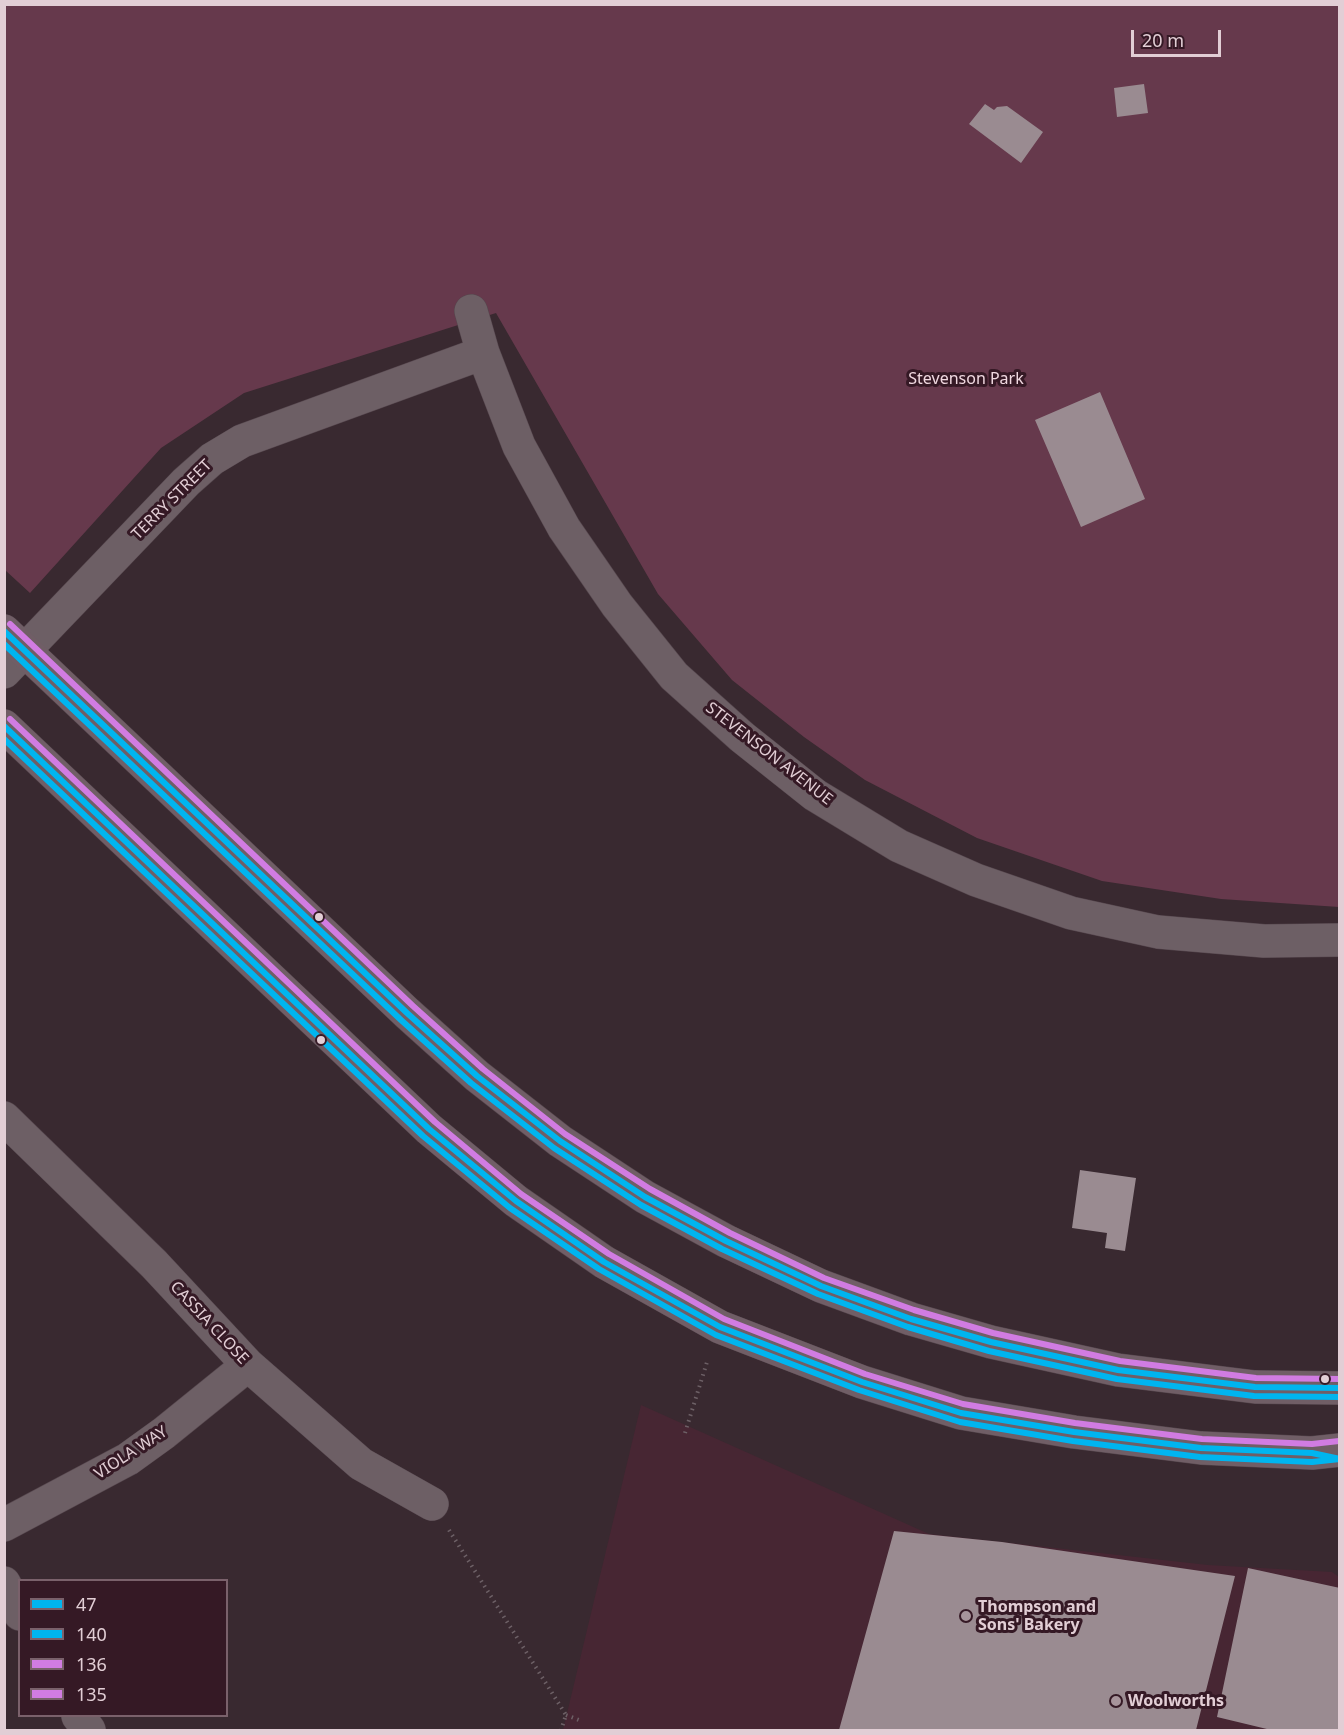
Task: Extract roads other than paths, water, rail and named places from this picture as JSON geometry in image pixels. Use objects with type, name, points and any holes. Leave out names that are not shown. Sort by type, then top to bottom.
[{"type":"main road","points":[[11,651],[477,1076],[560,1141],[645,1197],[726,1241],[821,1286],[911,1319],[991,1342],[1118,1370],[1255,1387],[1340,1388]]},
{"type":"main road","points":[[4,726],[429,1129],[516,1201],[604,1262],[720,1327],[851,1378],[961,1413],[1074,1432],[1202,1448],[1330,1454]]},
{"type":"street","name":"STEVENSON AVENUE","points":[[471,311],[483,353],[519,446],[564,528],[616,605],[674,676],[742,737],[815,795],[899,846],[976,880],[1071,913],[1158,932],[1264,941],[1340,940]]},
{"type":"street","name":"TERRY STREET","points":[[11,651],[212,459],[242,441],[483,353]]},
{"type":"street","name":"CASSIA CLOSE","points":[[4,1118],[154,1264],[248,1365],[361,1464],[432,1504]]},
{"type":"street","name":"VIOLA WAY","points":[[4,1525],[128,1459],[248,1365]]},
{"type":"street","points":[[4,1583],[18,1610]]},
{"type":"street","points":[[79,1717],[90,1731]]},
{"type":"place","name":"Thompson and Sons' Bakery","points":[[966,1616]]},
{"type":"place","name":"Woolworths","points":[[1116,1701]]},
{"type":"park label","name":"Stevenson Park","points":[[966,379]]}]
